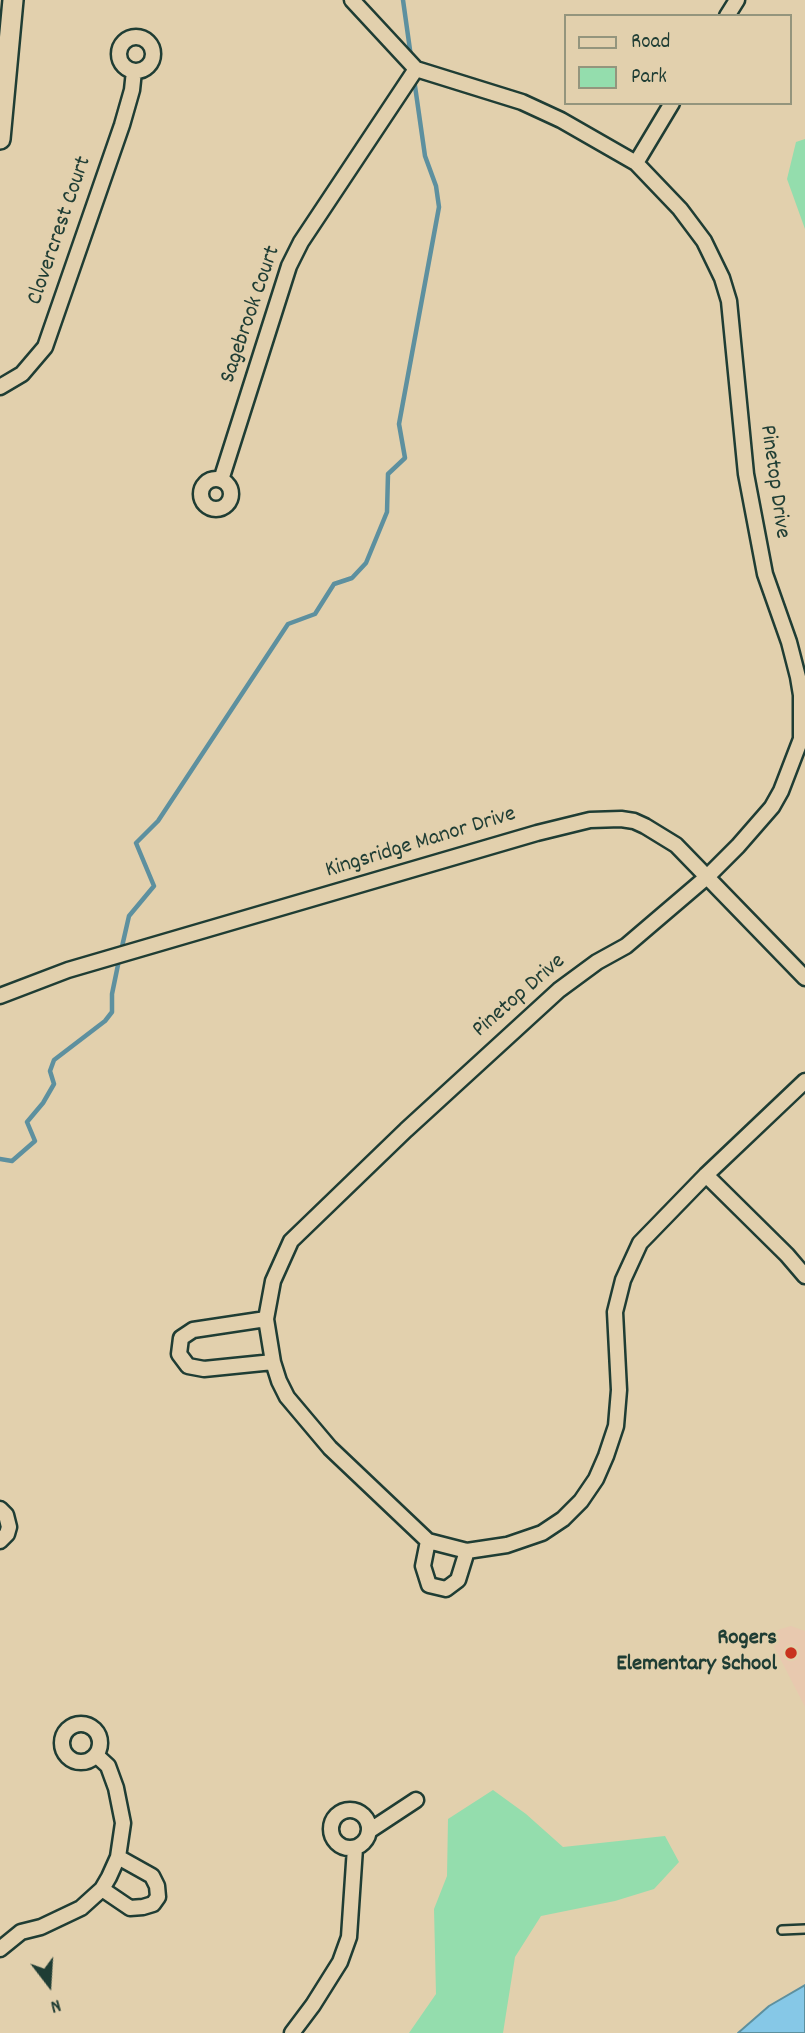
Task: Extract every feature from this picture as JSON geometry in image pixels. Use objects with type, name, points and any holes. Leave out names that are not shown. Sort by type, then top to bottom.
[{"type":"street","points":[[0,139],[13,0]]},
{"type":"street","name":"Pinetop Drive","points":[[352,0],[416,69],[522,102],[561,120],[636,163],[680,209],[704,241],[722,278],[729,301],[746,474],[754,526],[765,574],[789,642],[801,695],[801,739],[781,791],[762,819],[708,876],[626,946],[597,961],[559,990],[291,1241],[273,1281],[265,1320],[272,1362],[287,1397],[330,1448],[428,1541],[467,1551],[507,1545],[542,1533],[563,1519],[581,1501],[596,1479],[616,1426],[619,1390],[615,1312],[623,1280],[640,1243],[706,1175],[805,1082]]},
{"type":"street","name":"Sagebrook Court","points":[[221,480],[289,266],[301,242],[416,69]]},
{"type":"street","name":"Clovercrest Court","points":[[0,387],[22,373],[45,347],[122,125],[132,90],[134,71]]},
{"type":"street","points":[[636,163],[671,105]]},
{"type":"street","name":"Kingsridge Manor Drive","points":[[0,996],[68,970],[537,833],[590,820],[634,821],[676,845],[805,978]]},
{"type":"street","points":[[706,1175],[805,1276]]},
{"type":"street","points":[[265,1320],[193,1330],[181,1338],[179,1353],[188,1366],[204,1369],[272,1362]]},
{"type":"street","points":[[0,1509],[6,1515],[9,1527],[7,1534],[0,1541]]},
{"type":"street","points":[[428,1541],[423,1566],[429,1586],[446,1589],[458,1580],[467,1551]]},
{"type":"street","points":[[0,1949],[21,1932],[41,1927],[81,1908],[102,1889],[118,1857],[123,1823],[116,1788],[107,1766],[96,1755]]},
{"type":"street","points":[[369,1831],[366,1819],[357,1811],[345,1810],[335,1818],[331,1829],[335,1841],[346,1848],[355,1848],[364,1842],[369,1831],[416,1800]]},
{"type":"street","points":[[292,2033],[340,1962],[349,1937],[355,1848]]},
{"type":"street","points":[[102,1889],[130,1908],[143,1908],[153,1904],[158,1897],[152,1876],[118,1857]]},
{"type":"lane","points":[[782,1930],[805,1929]]},
{"type":"shaded area","name":"Rogers Elementary School","points":[[791,1626],[805,1631],[805,1707],[767,1633]]},
{"type":"green space","points":[[805,139],[805,229],[787,179],[796,142]]},
{"type":"green space","points":[[493,1790],[526,1814],[563,1847],[665,1836],[679,1862],[654,1889],[615,1901],[541,1916],[515,1957],[503,2033],[409,2033],[436,1994],[434,1909],[447,1876],[448,1819]]},
{"type":"water","points":[[805,1985],[805,2033],[738,2033],[769,2006]]},
{"type":"waterway","points":[[403,0],[411,57]]},
{"type":"waterway","points":[[121,951],[129,916],[154,886],[136,843],[158,821],[288,624],[315,614],[334,584],[352,578],[366,563],[387,512],[388,474],[405,458],[399,424],[439,207],[436,186],[425,156],[414,79]]},
{"type":"waterway","points":[[0,1159],[12,1161],[35,1141],[27,1122],[54,1084],[50,1071],[54,1060],[105,1021],[112,1012],[112,994],[119,960]]},
{"type":"place","name":"Rogers Elementary School","points":[[791,1653]]}]
